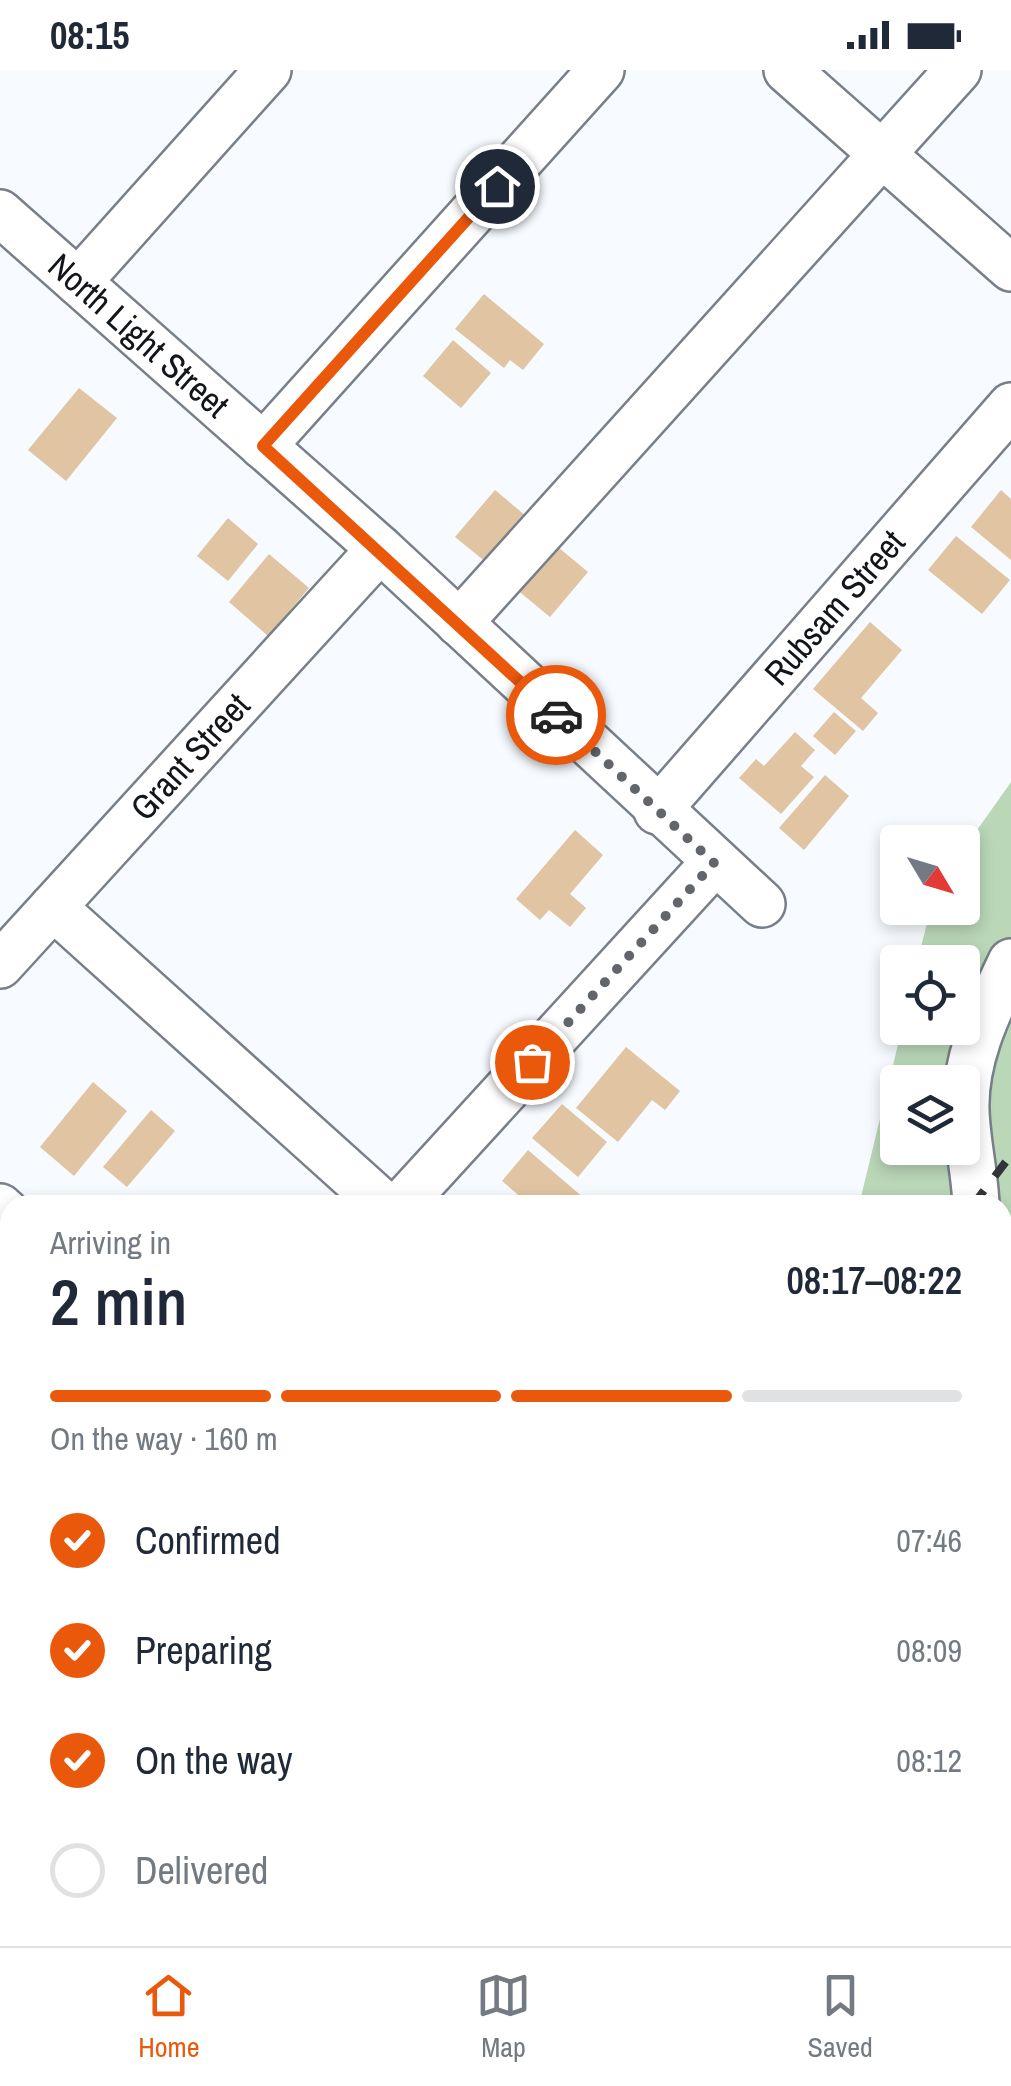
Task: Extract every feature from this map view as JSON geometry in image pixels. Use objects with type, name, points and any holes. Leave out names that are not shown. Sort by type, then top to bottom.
[{"type":"street","points":[[78,282],[268,70]]},
{"type":"street","points":[[263,446],[600,70]]},
{"type":"street","points":[[787,70],[1011,268]]},
{"type":"street","points":[[458,623],[958,70]]},
{"type":"street","name":"North Light Street","points":[[0,213],[380,549],[657,811],[762,904]]},
{"type":"street","name":"Rubsam Street","points":[[657,811],[1011,406]]},
{"type":"street","name":"Grant Street","points":[[0,966],[380,549]]},
{"type":"street","points":[[411,1195],[714,863]]},
{"type":"street","points":[[53,907],[373,1195]]},
{"type":"street","points":[[975,1195],[966,1108],[971,1064],[984,1019],[1011,962]]},
{"type":"green space","points":[[1011,782],[1011,1195],[861,1195],[880,1119],[880,1165],[980,1165],[980,1065],[893,1065],[898,1045],[980,1045],[980,945],[921,945],[927,925],[980,925],[980,826]]},
{"type":"building","points":[[484,294],[544,344],[523,370],[510,360],[504,368],[455,329]]},
{"type":"building","points":[[453,340],[491,373],[461,408],[423,376]]},
{"type":"building","points":[[79,388],[117,418],[66,481],[28,450]]},
{"type":"building","points":[[495,490],[526,516],[487,563],[455,537]]},
{"type":"building","points":[[1001,490],[1011,499],[1011,560],[971,527]]},
{"type":"building","points":[[228,518],[258,544],[228,581],[197,556]]},
{"type":"building","points":[[956,536],[1010,580],[982,614],[928,570]]},
{"type":"building","points":[[547,538],[588,572],[550,617],[510,584]]},
{"type":"building","points":[[269,554],[309,588],[268,636],[229,602]]},
{"type":"building","points":[[870,622],[902,650],[861,698],[878,713],[863,731],[813,689]]},
{"type":"building","points":[[834,712],[856,731],[835,755],[813,736]]},
{"type":"building","points":[[795,732],[815,750],[801,766],[814,777],[781,814],[739,778],[756,759],[764,766]]},
{"type":"building","points":[[825,775],[849,796],[804,850],[779,828]]},
{"type":"building","points":[[575,830],[603,855],[570,894],[586,908],[570,927],[549,910],[540,920],[516,899]]},
{"type":"building","points":[[626,1047],[680,1091],[665,1110],[652,1100],[618,1142],[576,1108]]},
{"type":"building","points":[[93,1082],[127,1111],[74,1176],[40,1147]]},
{"type":"building","points":[[562,1104],[607,1142],[578,1177],[532,1138]]},
{"type":"building","points":[[151,1110],[175,1131],[127,1187],[103,1167]]},
{"type":"building","points":[[528,1150],[580,1195],[518,1195],[502,1181]]},
{"type":"railway","points":[[981,1195],[1011,1155]]},
{"type":"way so far","points":[[532,1062],[714,863],[556,715]]},
{"type":"route","points":[[497,186],[263,446],[380,549],[556,715]]}]
